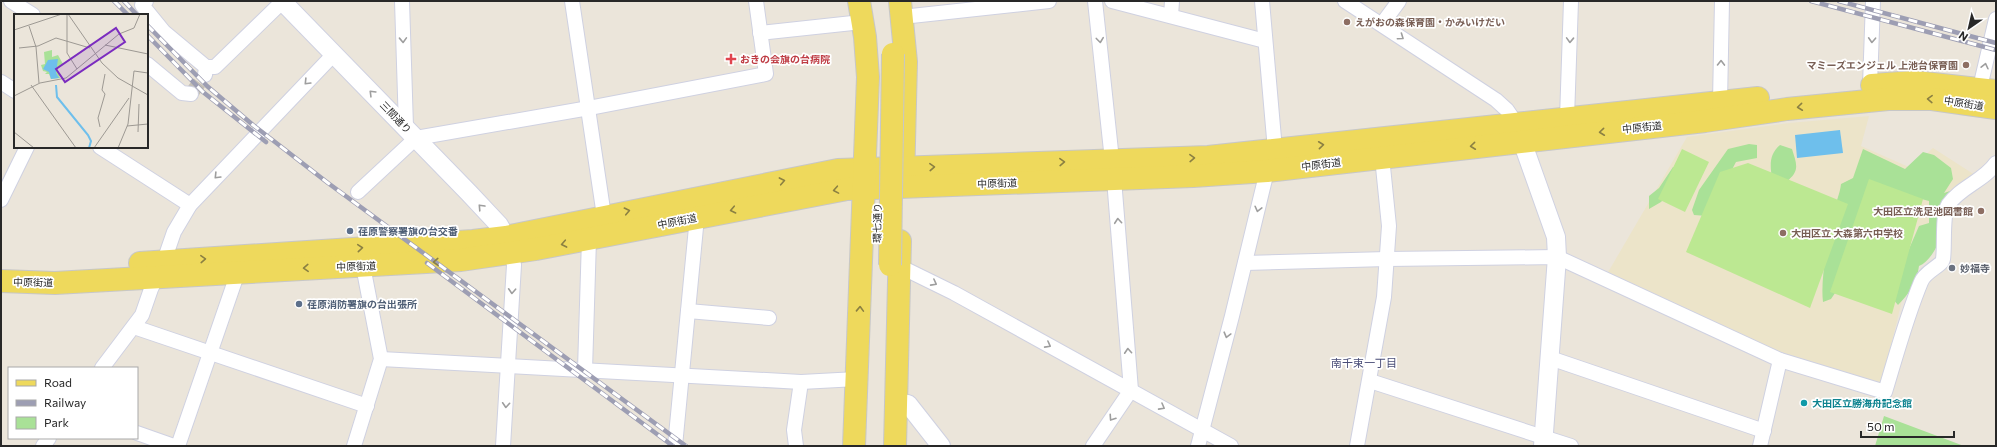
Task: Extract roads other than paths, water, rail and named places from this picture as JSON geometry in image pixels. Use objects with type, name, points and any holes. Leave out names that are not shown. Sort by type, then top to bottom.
[{"type":"main road","points":[[854,446],[868,77],[859,1]]},
{"type":"main road","name":"環七通り","points":[[874,1],[886,54],[888,264],[881,446]]},
{"type":"main road","points":[[895,446],[897,402],[888,264],[903,177],[906,62],[897,6]]},
{"type":"main road","name":"環七通り","points":[[886,54],[897,6]]},
{"type":"main road","name":"中原街道","points":[[1113,169],[1193,176],[1267,171],[1382,157],[1519,132],[1568,118],[1870,85],[1915,82],[1987,98]]},
{"type":"main road","name":"中原街道","points":[[1,281],[55,283],[160,269],[473,241],[509,245],[589,239],[833,191],[865,179],[1113,169],[1275,150],[1519,132],[1547,138],[1877,100],[1987,98]]},
{"type":"main road","name":"中原街道","points":[[1,267],[33,269],[160,269],[238,272],[461,260],[604,216],[838,170],[865,179]]},
{"type":"main road","name":"環七通り","points":[[867,446],[888,264]]},
{"type":"street","points":[[11,1],[31,14]]},
{"type":"street","points":[[146,1],[142,4],[164,32],[206,71],[215,67],[282,1]]},
{"type":"street","name":"三間通り","points":[[282,1],[499,225],[509,245]]},
{"type":"street","points":[[402,1],[411,133]]},
{"type":"street","points":[[572,1],[604,216]]},
{"type":"street","points":[[358,192],[411,133],[589,108],[766,74],[756,1]]},
{"type":"street","points":[[897,6],[1049,1]]},
{"type":"street","points":[[1093,446],[1131,390],[1113,169],[1095,1]]},
{"type":"street","points":[[1112,1],[1265,41]]},
{"type":"street","points":[[1171,16],[1172,1]]},
{"type":"street","points":[[1262,1],[1275,150]]},
{"type":"street","points":[[1345,1],[1501,104],[1519,132],[1556,237],[1557,256],[1543,442]]},
{"type":"street","points":[[1382,24],[1399,1]]},
{"type":"street","points":[[1547,138],[1556,133],[1568,118],[1571,1]]},
{"type":"street","points":[[1720,102],[1722,1]]},
{"type":"street","points":[[1870,85],[1873,1]]},
{"type":"street","points":[[1987,98],[1996,19]]},
{"type":"street","points":[[760,33],[862,22]]},
{"type":"street","points":[[103,367],[142,315],[174,232],[190,204],[334,54]]},
{"type":"street","points":[[148,65],[182,93],[191,94]]},
{"type":"street","points":[[1,82],[14,90]]},
{"type":"street","points":[[1,200],[27,148]]},
{"type":"street","points":[[102,148],[190,204]]},
{"type":"street","points":[[1357,446],[1370,381],[1384,297],[1389,226],[1382,157]]},
{"type":"street","points":[[1245,264],[1387,259],[1557,256],[1780,360],[1885,392],[1924,275],[1942,263],[1948,206],[1959,193],[1976,182],[1996,163]]},
{"type":"street","points":[[1198,446],[1245,264],[1267,171]]},
{"type":"street","points":[[675,446],[697,217]]},
{"type":"street","points":[[584,370],[589,239]]},
{"type":"street","points":[[503,446],[514,265],[509,245]]},
{"type":"street","points":[[888,264],[954,293],[1202,429],[1230,446]]},
{"type":"street","points":[[354,446],[381,359],[363,266]]},
{"type":"street","points":[[178,446],[238,272]]},
{"type":"street","points":[[688,311],[769,318]]},
{"type":"street","points":[[134,326],[367,406]]},
{"type":"street","points":[[1550,358],[1764,431]]},
{"type":"street","points":[[381,359],[802,382],[857,379]]},
{"type":"street","points":[[1760,446],[1780,360]]},
{"type":"street","points":[[1370,381],[1543,442],[1571,446]]},
{"type":"street","points":[[796,446],[794,430],[802,382]]},
{"type":"street","points":[[897,402],[908,404],[941,446]]},
{"type":"street","points":[[138,433],[174,446]]},
{"type":"water","points":[[1840,130],[1843,153],[1797,158],[1795,135]]},
{"type":"tunnel","points":[[191,94],[205,75]]},
{"type":"railway","points":[[114,1],[127,14]]},
{"type":"railway","points":[[124,1],[136,14]]},
{"type":"railway","points":[[1811,1],[1996,50]]},
{"type":"railway","points":[[1839,1],[1996,43]]},
{"type":"railway","points":[[148,26],[207,86],[253,125],[328,183],[686,446]]},
{"type":"railway","points":[[148,36],[203,92],[266,142]]},
{"type":"railway","points":[[427,263],[673,446]]},
{"type":"place","name":"えがおの森保育園・かみいけだい","points":[[1347,22]]},
{"type":"place","name":"おきの会旗の台病院","points":[[731,59]]},
{"type":"place","name":"マミーズエンジェル 上池台保育園","points":[[1966,65]]},
{"type":"place","name":"大田区立洗足池図書館","points":[[1981,211]]},
{"type":"place","name":"荏原警察署旗の台交番","points":[[350,231]]},
{"type":"place","name":"大田区立 大森第六中学校","points":[[1783,233]]},
{"type":"place","name":"妙福寺","points":[[1952,268]]},
{"type":"place","name":"荏原消防署旗の台出張所","points":[[299,304]]},
{"type":"place","name":"大田区立勝海舟記念館","points":[[1804,403]]},
{"type":"district","name":"南千束一丁目","points":[[1364,363]]}]
